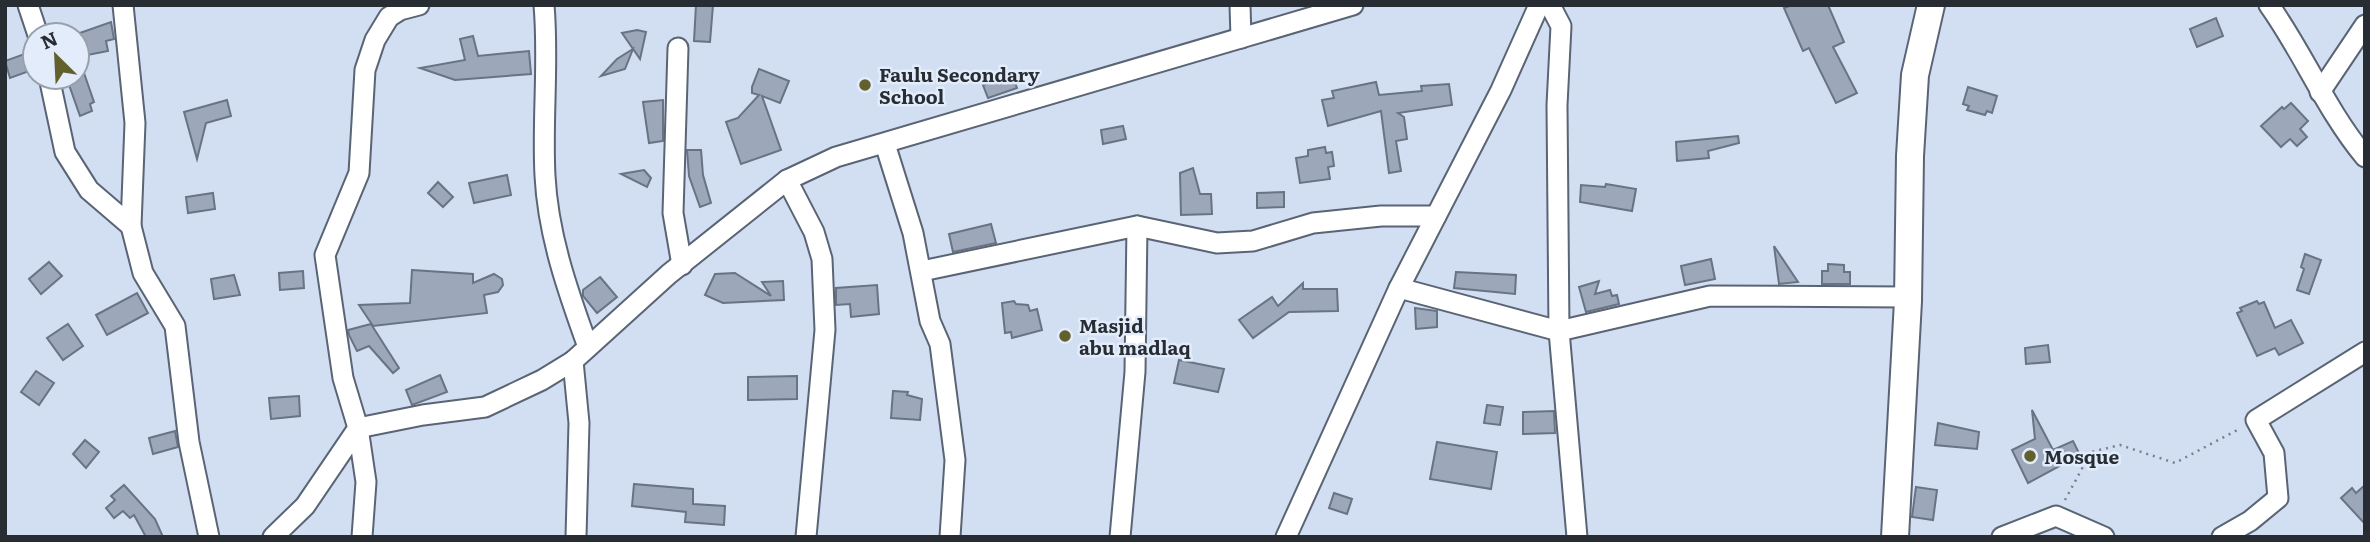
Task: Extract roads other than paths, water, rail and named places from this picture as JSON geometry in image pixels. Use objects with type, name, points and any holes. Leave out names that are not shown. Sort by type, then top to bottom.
[{"type":"street","points":[[123,5],[135,123],[131,226],[143,273],[175,326],[189,442],[209,537]]},
{"type":"street","points":[[544,5],[547,40],[545,176],[550,225],[568,293],[588,347]]},
{"type":"street","points":[[1240,5],[1241,38]]},
{"type":"street","points":[[273,537],[304,506],[358,428],[423,415],[485,407],[542,380],[573,361],[682,265],[787,180],[836,157],[1353,5]]},
{"type":"street","points":[[1286,537],[1399,289],[1501,90],[1539,5]]},
{"type":"street","points":[[1550,5],[1561,26],[1557,129],[1559,331],[1577,537]]},
{"type":"street","points":[[1895,537],[1908,297],[1909,156],[1915,75],[1931,5]]},
{"type":"street","points":[[2269,5],[2294,40],[2320,92],[2365,157]]},
{"type":"street","points":[[362,537],[366,482],[358,428],[343,378],[325,255],[359,173],[365,70],[375,40],[389,17],[400,10],[417,6]]},
{"type":"street","points":[[2320,92],[2365,25]]},
{"type":"street","points":[[678,48],[673,213],[682,265]]},
{"type":"street","points":[[52,91],[65,152],[89,190],[131,226]]},
{"type":"street","points":[[885,144],[913,233],[930,321],[940,344],[955,460],[950,537]]},
{"type":"street","points":[[787,180],[814,232],[822,259],[825,330],[806,537]]},
{"type":"street","points":[[922,271],[1137,226],[1217,243],[1253,241],[1313,223],[1381,216],[1436,216]]},
{"type":"street","points":[[1120,537],[1135,372],[1137,226]]},
{"type":"street","points":[[1399,289],[1559,331],[1710,296],[1908,297]]},
{"type":"street","points":[[2222,537],[2250,521],[2278,498],[2274,453],[2256,420],[2365,352]]},
{"type":"street","points":[[573,361],[579,423],[576,537]]},
{"type":"street","points":[[2002,537],[2056,516],[2104,537]]},
{"type":"place","name":"Faulu Secondary School","points":[[865,85]]},
{"type":"place","name":"Masjid abu madlaq","points":[[1065,336]]},
{"type":"place","name":"Mosque","points":[[2030,456]]}]
